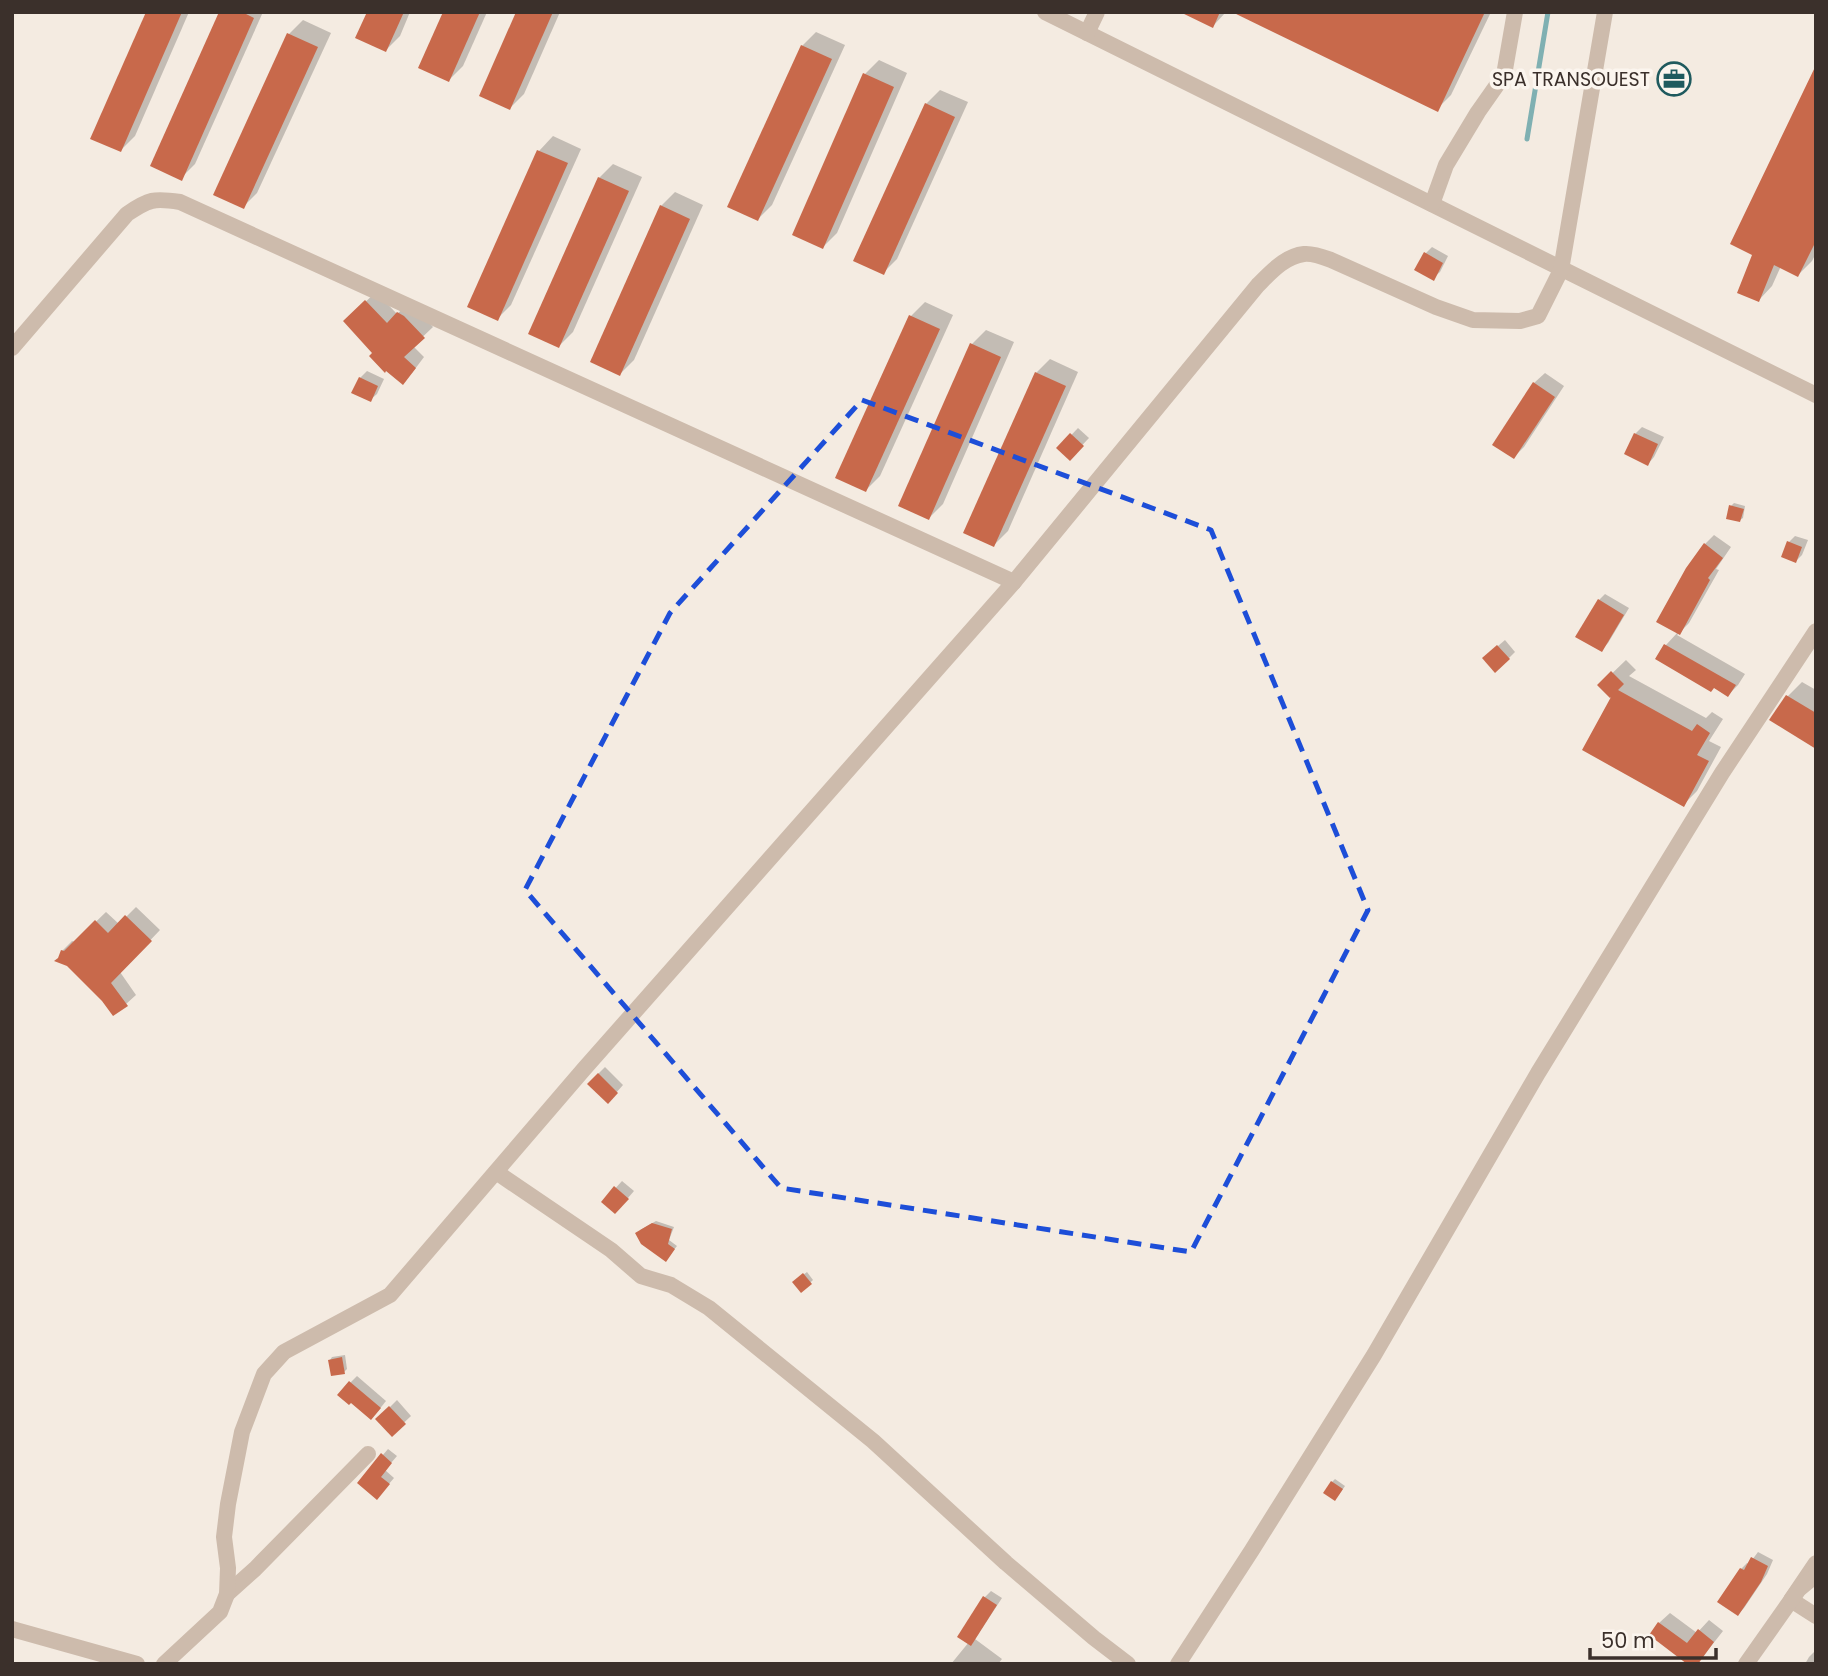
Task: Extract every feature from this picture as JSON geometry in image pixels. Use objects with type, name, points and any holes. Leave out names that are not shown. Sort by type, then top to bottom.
[{"type":"street","points":[[1045,12],[1816,395]]},
{"type":"street","points":[[1087,33],[1097,12]]},
{"type":"street","points":[[1432,204],[1446,166],[1478,111],[1504,75],[1515,12]]},
{"type":"street","points":[[164,1664],[220,1612],[227,1594],[228,1568],[224,1536],[228,1504],[242,1432],[264,1374],[284,1352],[390,1295],[848,768],[1014,582],[1258,285],[1275,268],[1303,254],[1315,254],[1436,307],[1473,320],[1520,321],[1538,316],[1561,270],[1605,12]]},
{"type":"street","points":[[12,348],[127,214],[144,202],[161,199],[180,202],[1014,582]]},
{"type":"street","points":[[1178,1664],[1374,1355],[1538,1073],[1715,784],[1816,631]]},
{"type":"street","points":[[496,1172],[611,1250],[640,1276],[671,1285],[709,1308],[873,1441],[1006,1563],[1128,1664]]},
{"type":"street","points":[[227,1594],[368,1454]]},
{"type":"street","points":[[1746,1664],[1816,1563]]},
{"type":"street","points":[[1791,1600],[1816,1575]]},
{"type":"street","points":[[1791,1600],[1816,1616]]},
{"type":"street","points":[[12,1629],[137,1664]]},
{"type":"highlighted area","points":[[862,400],[1211,530],[1368,910],[1191,1252],[781,1188],[525,890],[670,613]]},
{"type":"building","points":[[146,12],[182,12],[121,152],[90,139]]},
{"type":"building","points":[[219,12],[242,12],[254,18],[182,181],[150,166]]},
{"type":"building","points":[[367,12],[404,12],[386,52],[355,38]]},
{"type":"building","points":[[443,12],[480,12],[449,82],[418,68]]},
{"type":"building","points":[[516,12],[553,12],[510,110],[479,96]]},
{"type":"building","points":[[1180,12],[1220,12],[1213,28]]},
{"type":"building","points":[[1232,12],[1485,12],[1438,112]]},
{"type":"building","points":[[287,33],[318,47],[244,209],[213,195]]},
{"type":"building","points":[[801,45],[832,59],[758,221],[727,207]]},
{"type":"building","points":[[1816,65],[1816,241],[1798,277],[1774,265],[1759,302],[1737,293],[1752,255],[1730,244]]},
{"type":"building","points":[[863,73],[894,87],[823,249],[792,235]]},
{"type":"building","points":[[925,103],[955,117],[884,275],[853,261]]},
{"type":"building","points":[[537,150],[568,163],[498,321],[467,307]]},
{"type":"building","points":[[598,177],[629,191],[559,348],[528,334]]},
{"type":"building","points":[[660,205],[690,219],[620,376],[590,362]]},
{"type":"building","points":[[1424,252],[1443,263],[1434,281],[1414,270]]},
{"type":"building","points":[[365,300],[387,323],[397,312],[425,338],[404,357],[416,368],[403,385],[386,371],[385,373],[369,356],[372,353],[343,321]]},
{"type":"building","points":[[909,315],[940,329],[866,492],[835,478]]},
{"type":"building","points":[[970,343],[1001,357],[929,520],[898,506]]},
{"type":"building","points":[[1035,372],[1066,386],[994,547],[963,533]]},
{"type":"building","points":[[359,377],[378,386],[371,402],[351,393]]},
{"type":"building","points":[[1533,382],[1555,397],[1514,459],[1492,445]]},
{"type":"building","points":[[1070,433],[1084,446],[1070,461],[1056,448]]},
{"type":"building","points":[[1634,433],[1658,444],[1648,466],[1624,454]]},
{"type":"building","points":[[1729,505],[1744,509],[1740,522],[1726,519]]},
{"type":"building","points":[[1787,541],[1802,547],[1796,563],[1781,557]]},
{"type":"building","points":[[1704,543],[1723,558],[1708,578],[1710,580],[1680,635],[1656,622],[1686,568]]},
{"type":"building","points":[[1598,599],[1624,615],[1602,652],[1575,637]]},
{"type":"building","points":[[1664,644],[1736,685],[1728,697],[1714,688],[1711,692],[1655,659]]},
{"type":"building","points":[[1497,645],[1510,659],[1495,673],[1482,658]]},
{"type":"building","points":[[1611,671],[1624,684],[1618,690],[1692,731],[1697,724],[1710,733],[1697,755],[1709,761],[1684,807],[1582,750],[1611,697],[1597,685]]},
{"type":"building","points":[[1786,695],[1816,713],[1816,749],[1769,720]]},
{"type":"building","points":[[125,915],[152,941],[111,983],[128,1006],[113,1016],[67,966],[54,961],[61,950],[64,951],[95,920],[108,933]]},
{"type":"building","points":[[598,1073],[618,1093],[608,1104],[587,1084]]},
{"type":"building","points":[[614,1186],[629,1199],[615,1214],[601,1202]]},
{"type":"building","points":[[652,1223],[672,1229],[668,1244],[675,1249],[666,1262],[641,1244],[635,1233]]},
{"type":"building","points":[[803,1273],[812,1284],[801,1293],[792,1282]]},
{"type":"building","points":[[342,1357],[345,1374],[331,1376],[328,1360]]},
{"type":"building","points":[[349,1381],[381,1408],[371,1420],[337,1395]]},
{"type":"building","points":[[389,1406],[406,1424],[392,1437],[375,1419]]},
{"type":"building","points":[[381,1453],[392,1463],[381,1477],[390,1484],[377,1500],[357,1483]]},
{"type":"building","points":[[1331,1481],[1343,1489],[1335,1501],[1323,1493]]},
{"type":"building","points":[[1751,1557],[1768,1566],[1761,1582],[1738,1616],[1717,1602],[1740,1568],[1744,1570]]},
{"type":"building","points":[[983,1596],[997,1605],[971,1646],[957,1637]]},
{"type":"building","points":[[1658,1622],[1687,1643],[1698,1629],[1714,1642],[1698,1664],[1687,1664],[1649,1635]]},
{"type":"waterway","points":[[1527,139],[1548,12]]},
{"type":"place","name":"SPA TRANSOUEST","points":[[1674,79]]}]
